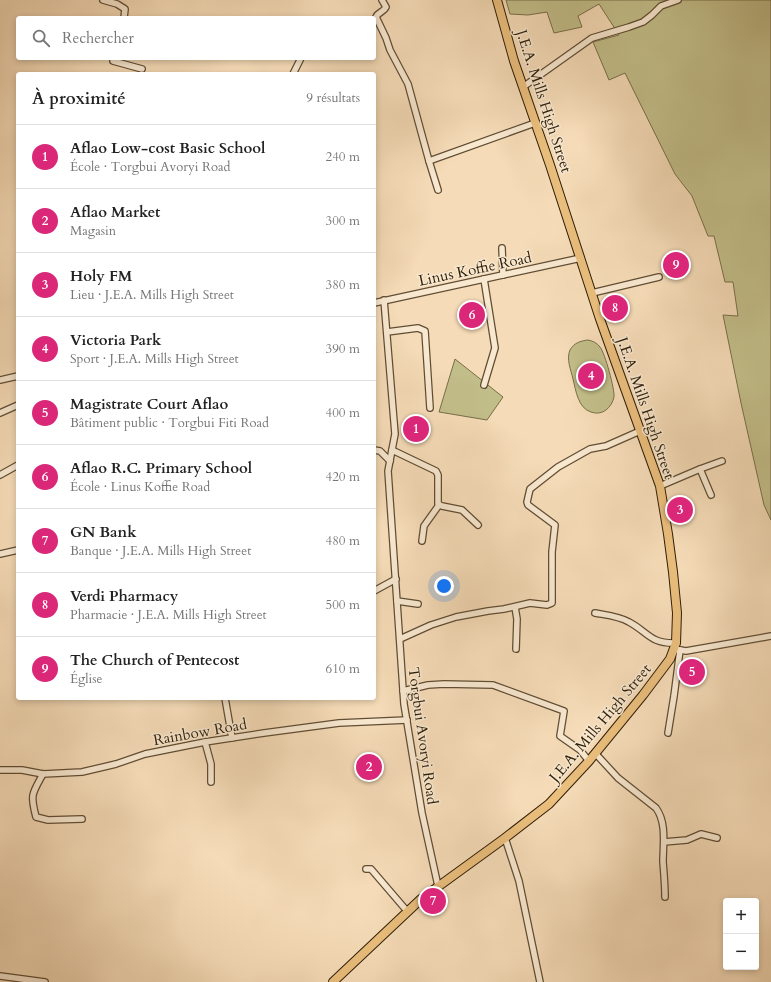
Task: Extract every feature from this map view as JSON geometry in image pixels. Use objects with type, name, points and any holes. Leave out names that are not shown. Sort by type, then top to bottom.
[{"type":"highway","name":"J.E.A. Mills High Street","points":[[333,982],[421,899],[544,809],[596,753],[677,648],[677,613],[673,572],[660,486],[592,293],[523,87],[497,0]]},
{"type":"street","points":[[103,0],[117,4],[124,9],[124,16]]},
{"type":"street","points":[[382,0],[386,8],[377,14],[376,18],[390,50],[408,84],[438,190]]},
{"type":"street","points":[[523,87],[592,38],[643,22],[661,6],[678,0]]},
{"type":"street","points":[[113,60],[142,68]]},
{"type":"street","points":[[294,72],[300,60]]},
{"type":"street","points":[[429,161],[535,123]]},
{"type":"street","points":[[502,248],[503,275]]},
{"type":"street","name":"Linus Koffie Road","points":[[376,302],[581,258]]},
{"type":"street","points":[[592,293],[659,278]]},
{"type":"street","points":[[484,279],[494,348],[484,385]]},
{"type":"street","name":"Torgbui Avoryi Road","points":[[384,300],[395,434],[388,471],[404,704],[422,813],[438,886]]},
{"type":"street","points":[[387,332],[418,328],[425,331],[430,408]]},
{"type":"street","points":[[0,380],[16,376]]},
{"type":"street","points":[[0,413],[16,406]]},
{"type":"street","points":[[400,639],[430,625],[456,617],[530,603],[547,605],[552,604],[552,552],[555,525],[528,505],[527,502],[530,489],[558,467],[590,449],[606,446],[640,431]]},
{"type":"street","points":[[376,450],[380,451],[390,460]]},
{"type":"street","points":[[392,450],[436,471],[438,475],[437,501],[439,505]]},
{"type":"street","points":[[660,486],[722,461]]},
{"type":"street","points":[[0,475],[16,466]]},
{"type":"street","points":[[700,469],[711,495]]},
{"type":"street","points":[[439,505],[462,510],[478,525]]},
{"type":"street","points":[[422,541],[424,526],[439,505]]},
{"type":"street","points":[[0,554],[16,550]]},
{"type":"street","points":[[376,590],[396,578]]},
{"type":"street","points":[[397,601],[418,604]]},
{"type":"street","points":[[515,607],[517,619],[516,649]]},
{"type":"street","points":[[595,613],[609,615],[629,622],[658,642],[686,651],[771,636]]},
{"type":"street","points":[[668,733],[674,696],[677,648]]},
{"type":"street","points":[[403,691],[428,685],[493,685],[538,700],[564,711],[560,736],[580,750],[589,761]]},
{"type":"street","points":[[225,700],[232,738]]},
{"type":"street","name":"Rainbow Road","points":[[0,770],[22,770],[43,774],[82,772],[116,764],[145,754],[205,742],[339,723],[407,720]]},
{"type":"street","points":[[205,742],[211,764],[211,782]]},
{"type":"street","points":[[596,753],[618,778],[660,812],[664,842],[663,862],[666,897]]},
{"type":"street","points":[[43,774],[32,796],[37,818],[62,821],[82,819]]},
{"type":"street","points":[[664,842],[687,840],[701,834],[717,838]]},
{"type":"street","points":[[505,838],[519,881],[540,982]]},
{"type":"street","points":[[366,869],[371,869],[377,874],[408,911]]},
{"type":"street","points":[[0,976],[20,980],[45,982]]},
{"type":"shaded area","points":[[506,0],[771,0],[771,520],[764,505],[723,315],[738,316],[733,282],[725,282],[714,236],[708,236],[692,196],[675,174],[625,73],[609,80],[593,42],[619,35],[599,4],[578,16],[582,27],[554,33],[547,12],[528,15],[510,14]]},
{"type":"shaded area","points":[[588,340],[596,343],[602,351],[614,393],[614,399],[610,406],[599,413],[593,413],[587,410],[580,403],[570,368],[570,350],[575,344]]},
{"type":"shaded area","points":[[455,359],[503,397],[487,420],[439,412]]},
{"type":"place","name":"The Church of Pentecost","points":[[676,265]]},
{"type":"place","name":"Verdi Pharmacy","points":[[615,308]]},
{"type":"place","name":"Aflao R.C. Primary School","points":[[472,315]]},
{"type":"place","name":"Victoria Park","points":[[591,376]]},
{"type":"place","name":"Aflao Low-cost Basic School","points":[[416,429]]},
{"type":"place","name":"Holy FM","points":[[680,510]]},
{"type":"place","name":"Magistrate Court Aflao","points":[[692,672]]},
{"type":"place","name":"Aflao Market","points":[[369,767]]},
{"type":"place","name":"GN Bank","points":[[433,901]]}]
